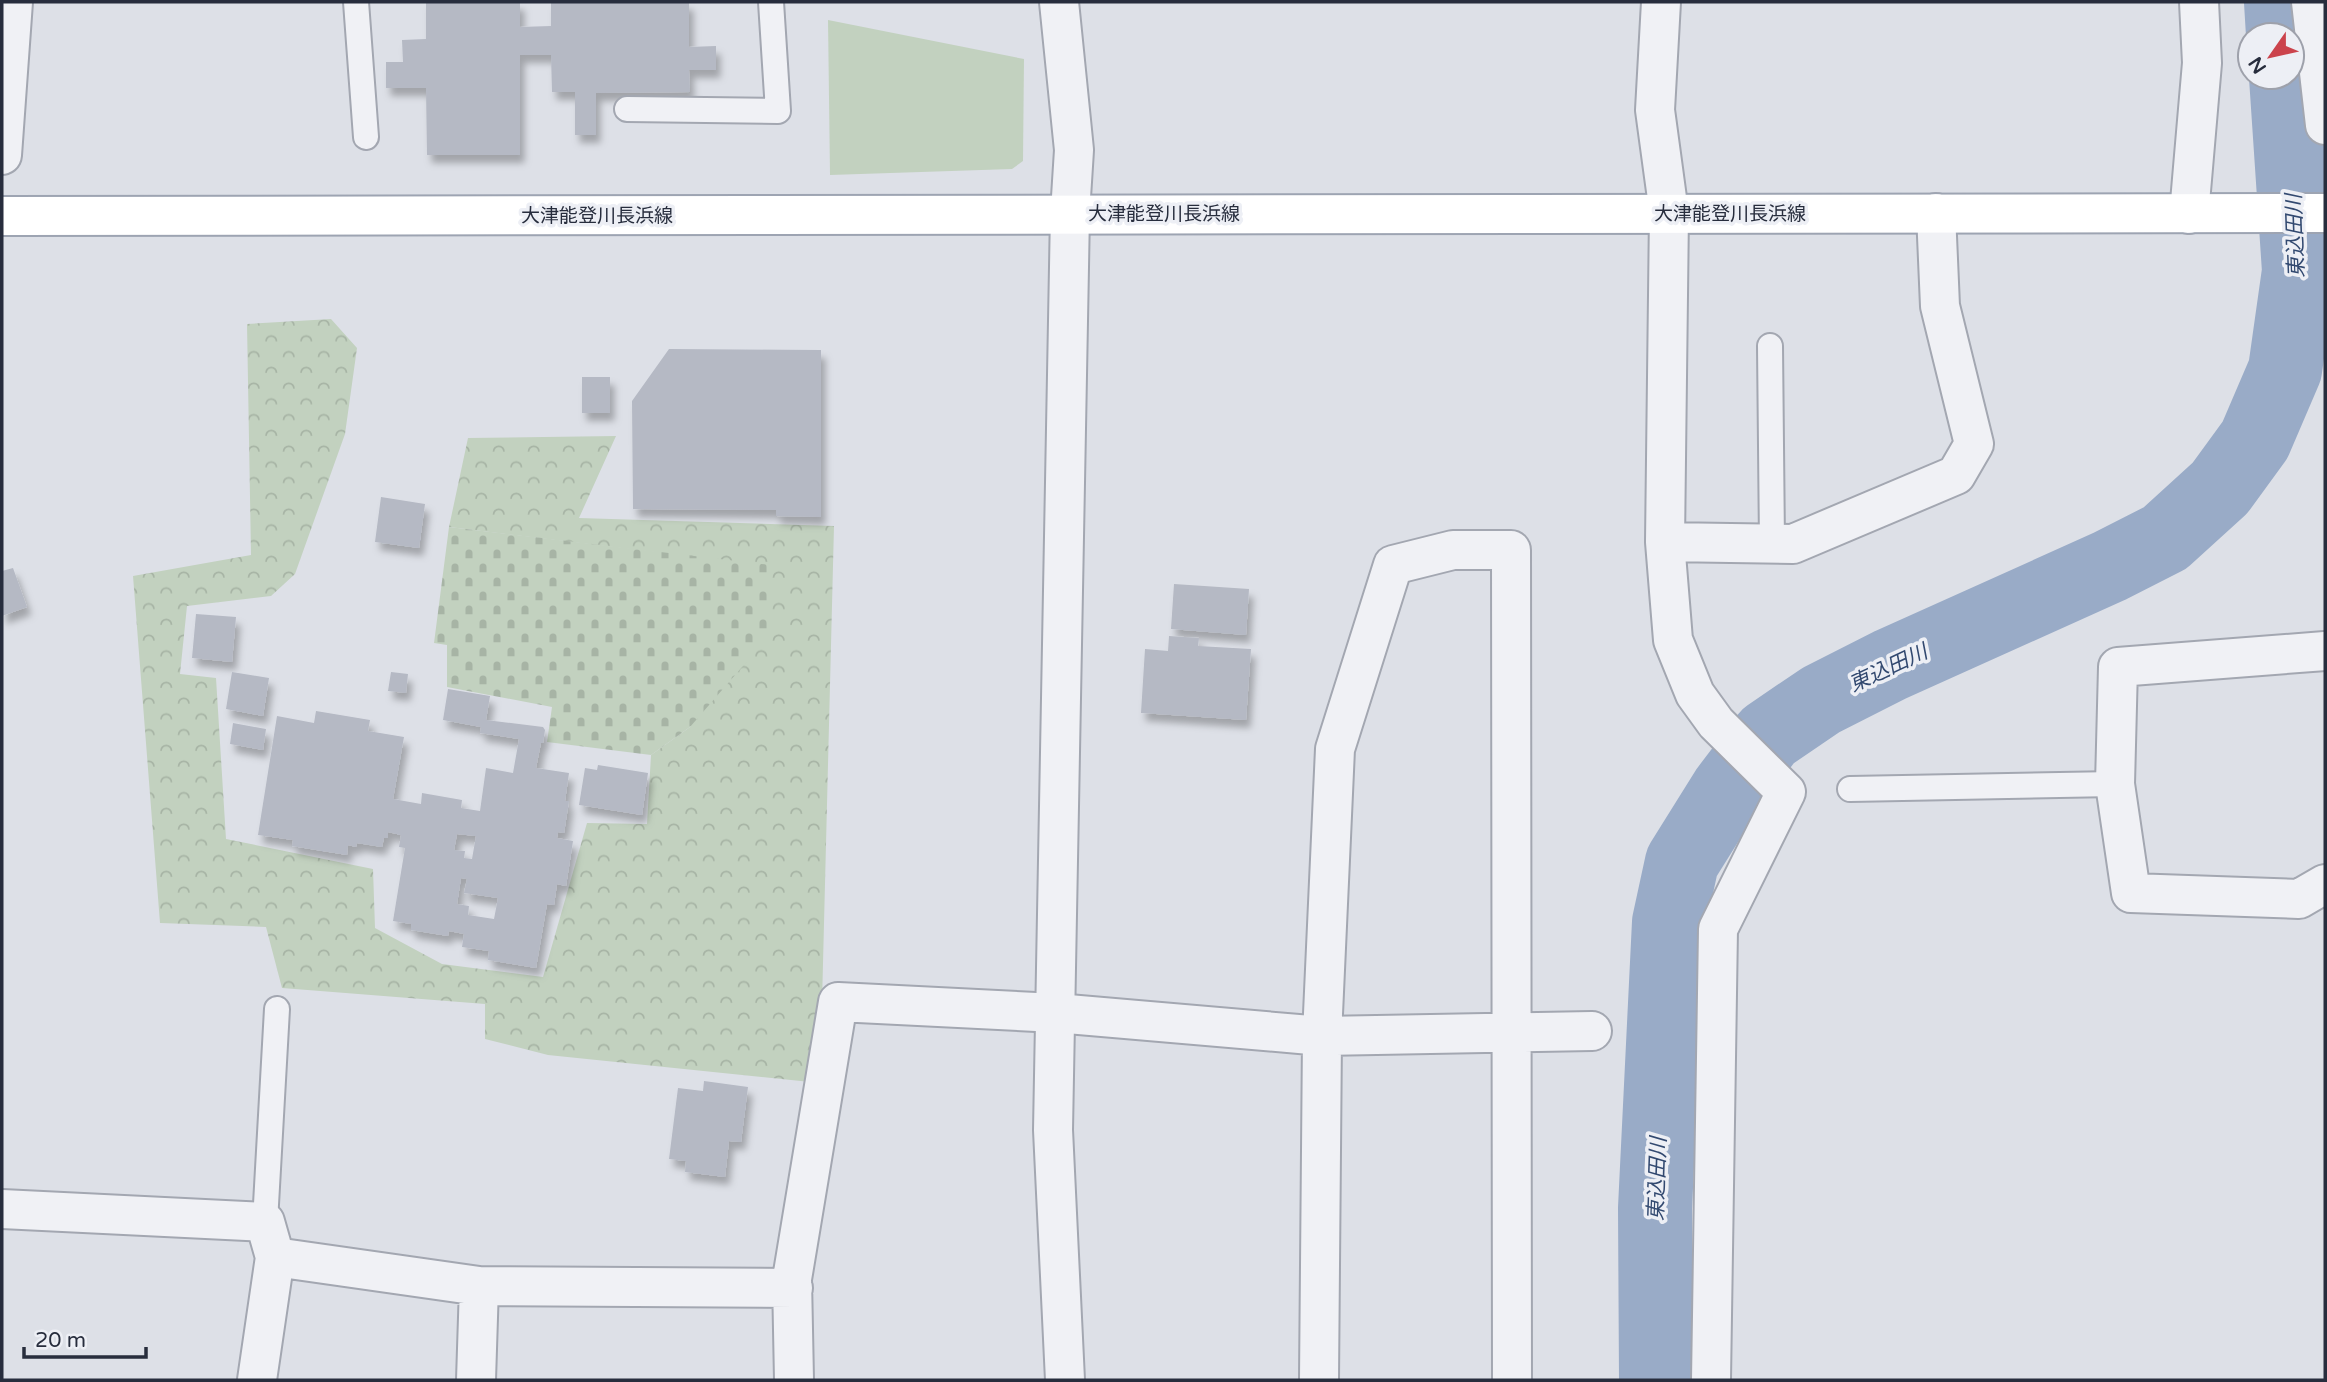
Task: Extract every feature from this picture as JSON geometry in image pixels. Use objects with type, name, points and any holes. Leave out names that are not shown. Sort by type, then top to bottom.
[{"type":"main road","name":"大津能登川長浜線","points":[[2,216],[2324,213]]},
{"type":"street","points":[[2,155],[13,2]]},
{"type":"street","points":[[1059,2],[1074,150],[1070,213],[1053,1130],[1065,1380]]},
{"type":"street","points":[[1661,2],[1654,110],[1669,214],[1665,542],[1673,640],[1695,694],[1716,723],[1786,792],[1718,929],[1711,1380]]},
{"type":"street","points":[[2189,214],[2202,63],[2199,2]]},
{"type":"street","points":[[2311,2],[2325,125]]},
{"type":"street","points":[[1665,542],[1793,544],[1956,475],[1974,444],[1940,306],[1936,213]]},
{"type":"street","points":[[1319,1380],[1322,1036],[1335,749],[1393,565],[1453,550],[1511,550],[1512,1380]]},
{"type":"street","points":[[2325,651],[2118,667],[2115,784],[2131,893],[2299,899],[2325,884]]},
{"type":"street","points":[[794,1380],[793,1288],[838,1002],[1056,1013],[1322,1036],[1592,1031]]},
{"type":"street","points":[[2,1209],[270,1240],[479,1286],[793,1288]]},
{"type":"street","points":[[257,1380],[270,1240]]},
{"type":"street","points":[[476,1380],[479,1286]]},
{"type":"lane","points":[[356,2],[366,137]]},
{"type":"lane","points":[[627,108],[778,111],[771,2]]},
{"type":"lane","points":[[1770,346],[1772,544]]},
{"type":"lane","points":[[1850,789],[2115,784]]},
{"type":"lane","points":[[270,1240],[277,1009]]},
{"type":"green space","points":[[828,20],[1024,59],[1023,161],[1012,169],[830,175]]},
{"type":"green space","points":[[331,319],[357,348],[345,434],[295,574],[271,596],[187,606],[180,674],[216,678],[226,839],[373,869],[375,928],[442,964],[543,977],[587,823],[647,824],[651,755],[690,727],[771,566],[449,527],[468,438],[616,436],[579,518],[834,526],[820,1083],[548,1055],[485,1039],[485,1004],[282,988],[266,927],[160,923],[133,576],[251,555],[247,324]]},
{"type":"green space","points":[[449,527],[771,565],[771,622],[755,652],[690,727],[651,755],[547,742],[552,707],[447,687],[447,645],[434,643]]},
{"type":"building","points":[[426,2],[520,2],[520,27],[551,26],[551,2],[689,2],[689,47],[716,46],[716,70],[689,70],[690,92],[596,93],[596,135],[575,135],[575,92],[552,92],[551,55],[520,55],[520,155],[427,155],[426,88],[386,88],[386,62],[403,62],[402,40],[426,39]]},
{"type":"building","points":[[669,349],[821,350],[821,517],[776,516],[776,510],[633,509],[632,401]]},
{"type":"building","points":[[582,377],[610,377],[610,413],[582,413]]},
{"type":"building","points":[[381,497],[425,504],[419,548],[375,542]]},
{"type":"building","points":[[13,568],[27,607],[2,616],[2,571]]},
{"type":"building","points":[[1174,584],[1249,589],[1246,635],[1171,629]]},
{"type":"building","points":[[196,614],[236,617],[232,662],[192,658]]},
{"type":"building","points":[[1169,636],[1199,638],[1198,646],[1251,649],[1246,720],[1141,713],[1145,649],[1168,651]]},
{"type":"building","points":[[232,672],[269,678],[263,716],[226,709]]},
{"type":"building","points":[[391,672],[408,674],[406,693],[388,691]]},
{"type":"building","points":[[448,689],[490,696],[486,720],[543,727],[543,743],[536,768],[569,773],[565,801],[569,801],[564,833],[558,832],[557,838],[573,841],[566,886],[557,884],[554,905],[547,904],[536,968],[488,960],[489,951],[462,947],[464,934],[449,931],[448,936],[411,930],[411,924],[393,921],[405,848],[399,847],[401,835],[388,832],[388,838],[384,838],[382,847],[357,843],[356,847],[348,845],[347,855],[292,846],[293,840],[258,835],[277,716],[314,723],[316,711],[370,720],[368,731],[404,737],[393,799],[421,804],[422,793],[462,800],[461,808],[480,811],[486,768],[513,773],[519,739],[480,733],[481,727],[443,720]],"holes":[[[457,834],[476,836],[472,859],[464,858],[465,851],[454,850]],[[461,878],[467,879],[464,893],[498,898],[494,919],[468,915],[469,906],[457,904]]]},
{"type":"building","points":[[233,723],[266,729],[263,750],[230,744]]},
{"type":"building","points":[[598,765],[648,773],[642,815],[579,805],[585,768],[597,770]]},
{"type":"building","points":[[704,1081],[748,1087],[741,1142],[729,1141],[725,1177],[685,1172],[686,1161],[669,1159],[678,1088],[703,1091]]},
{"type":"waterway","name":"東込田川","points":[[2281,2],[2282,21]]},
{"type":"waterway","name":"東込田川","points":[[1656,1380],[1655,1208],[1669,922],[1682,862],[1727,790],[1768,736],[1821,700],[1890,665],[2110,566],[2165,538],[2220,488],[2255,440],[2285,370],[2299,271],[2287,91]]}]
